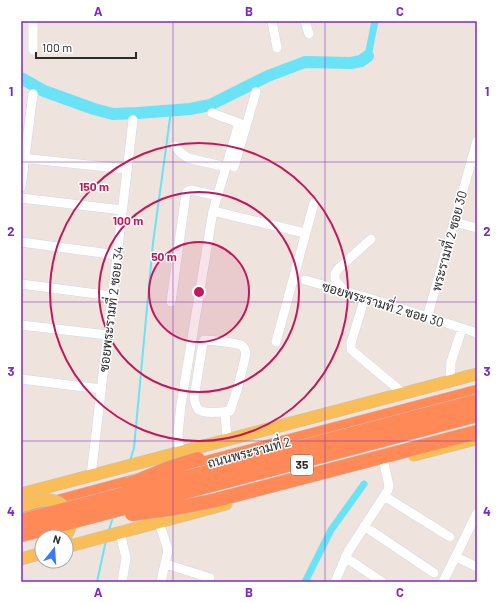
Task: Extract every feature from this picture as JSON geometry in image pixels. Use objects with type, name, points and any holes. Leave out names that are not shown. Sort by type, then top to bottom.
[{"type":"highway","points":[[21,535],[77,513],[188,462],[477,385]]},
{"type":"highway","name":"ถนนพระรามที่ 2","points":[[21,512],[136,480],[222,460],[477,392]]},
{"type":"highway","points":[[77,513],[477,401]]},
{"type":"highway","points":[[21,521],[77,513],[477,415]]},
{"type":"highway","name":"ถนนพระรามที่ 2","points":[[21,538],[477,419]]},
{"type":"highway","points":[[77,513],[165,510],[194,505],[477,432]]},
{"type":"main road","name":"ถนนพระรามที่ 2","points":[[21,494],[477,374]]},
{"type":"main road","name":"35","points":[[74,545],[384,462],[477,439]]},
{"type":"main road","points":[[21,506],[44,500],[60,503],[67,511],[70,521],[69,529]]},
{"type":"main road","points":[[21,551],[34,548]]},
{"type":"main road","points":[[21,559],[34,555]]},
{"type":"street","points":[[33,50],[34,21]]},
{"type":"street","points":[[272,21],[277,48]]},
{"type":"street","points":[[305,21],[309,34]]},
{"type":"street","points":[[180,452],[178,434],[181,405],[213,211],[256,92]]},
{"type":"street","points":[[21,187],[23,158],[33,94]]},
{"type":"street","points":[[21,108],[31,111]]},
{"type":"street","points":[[212,113],[239,122],[240,133]]},
{"type":"street","name":"ซอยพระรามที่ 2 ซอย 34","points":[[91,476],[133,120]]},
{"type":"street","name":"พระรามที่ 2 ซอย 30","points":[[427,318],[477,141]]},
{"type":"street","points":[[175,146],[180,154],[188,158],[230,167]]},
{"type":"street","points":[[23,158],[128,169]]},
{"type":"street","points":[[171,302],[186,193],[191,190],[218,196]]},
{"type":"street","points":[[21,198],[122,210]]},
{"type":"street","points":[[276,342],[314,203]]},
{"type":"street","points":[[213,211],[305,233]]},
{"type":"street","points":[[454,222],[477,228]]},
{"type":"street","points":[[346,292],[335,280],[335,274],[338,269],[371,239]]},
{"type":"street","points":[[21,242],[117,255]]},
{"type":"street","name":"ซอยพระรามที่ 2 ซอย 30","points":[[305,280],[365,297],[477,333]]},
{"type":"street","points":[[21,284],[112,296]]},
{"type":"street","points":[[365,297],[351,343],[351,349],[404,393]]},
{"type":"street","points":[[21,324],[108,335]]},
{"type":"street","name":"ซอยพระรามที่ 2 ซอย 30","points":[[450,381],[451,362],[462,329]]},
{"type":"street","points":[[204,340],[237,344],[243,346],[245,349],[246,354],[231,409],[230,411],[225,412],[202,412],[198,409],[195,403],[194,398],[204,340]]},
{"type":"street","points":[[21,379],[101,389]]},
{"type":"street","points":[[225,412],[227,439]]},
{"type":"street","points":[[335,582],[345,557],[389,486],[384,462]]},
{"type":"street","points":[[384,496],[450,537]]},
{"type":"street","points":[[443,582],[477,513]]},
{"type":"street","points":[[159,522],[168,550],[161,582]]},
{"type":"street","points":[[364,526],[434,573]]},
{"type":"street","points":[[118,533],[126,558],[122,582]]},
{"type":"street","points":[[345,557],[382,582]]},
{"type":"street","points":[[456,557],[477,567]]},
{"type":"street","points":[[166,564],[210,578]]},
{"type":"waterway","points":[[368,56],[375,21]]},
{"type":"waterway","points":[[21,78],[44,91],[94,109],[113,114],[138,113],[190,109],[210,105],[268,76],[305,62],[351,63],[361,61],[368,56]]},
{"type":"waterway","points":[[130,461],[134,448],[153,243],[171,111]]},
{"type":"waterway","points":[[305,582],[331,530],[364,484]]},
{"type":"waterway","points":[[109,530],[113,517]]},
{"type":"waterway","points":[[97,582],[106,540]]}]
